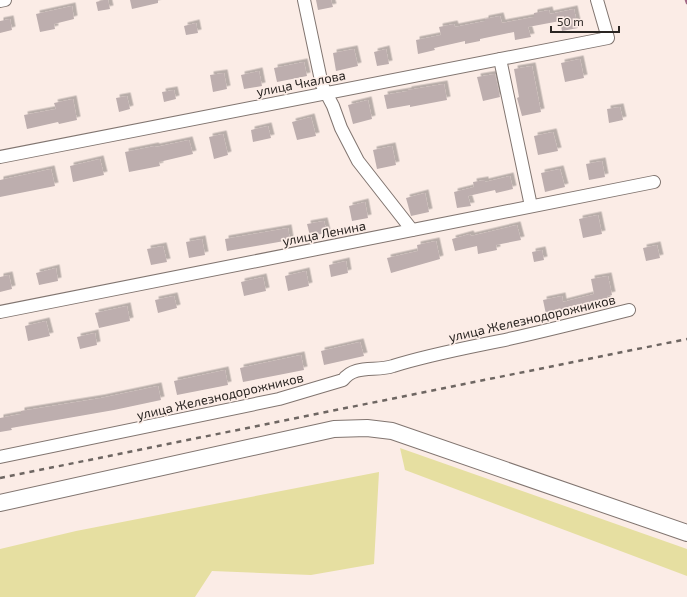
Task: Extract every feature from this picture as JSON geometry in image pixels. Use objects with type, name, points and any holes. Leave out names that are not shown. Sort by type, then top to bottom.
[{"type":"main road","points":[[0,503],[334,429],[367,428],[392,431],[687,533]]},
{"type":"street","points":[[0,1],[5,0]]},
{"type":"street","points":[[304,0],[322,85],[341,128],[358,161],[412,230]]},
{"type":"street","name":"улица Чкалова","points":[[0,157],[608,38],[597,0]]},
{"type":"street","points":[[500,59],[531,206]]},
{"type":"street","name":"улица Ленина","points":[[0,312],[654,182]]},
{"type":"street","name":"улица Железнодорожников","points":[[0,457],[279,399],[343,380],[348,374],[360,370],[384,369],[415,359],[536,333],[628,310]]},
{"type":"shaded area","points":[[400,448],[687,549],[687,576],[405,470]]},
{"type":"shaded area","points":[[379,472],[374,564],[311,575],[212,571],[195,597],[0,597],[0,549],[76,531]]},
{"type":"building","points":[[108,0],[110,9],[98,11],[96,2]]},
{"type":"building","points":[[130,0],[158,0],[158,3],[132,9]]},
{"type":"building","points":[[316,0],[331,0],[333,7],[318,10]]},
{"type":"building","points":[[72,6],[74,19],[54,24],[55,29],[40,32],[36,14]]},
{"type":"building","points":[[574,9],[578,28],[562,31],[560,21],[528,27],[531,37],[515,40],[514,32],[480,39],[480,41],[465,44],[465,41],[434,48],[435,50],[418,54],[416,40],[441,35],[439,27],[454,24],[455,27],[485,21],[485,19],[500,16],[502,23],[534,17],[534,13],[549,10],[550,14]]},
{"type":"building","points":[[10,19],[12,30],[0,33],[0,21]]},
{"type":"building","points":[[196,23],[198,33],[186,35],[184,26]]},
{"type":"building","points":[[354,49],[358,66],[336,71],[333,53]]},
{"type":"building","points":[[386,49],[389,64],[377,66],[374,52]]},
{"type":"building","points":[[580,59],[584,78],[565,82],[561,63]]},
{"type":"building","points":[[304,62],[307,76],[277,82],[274,68]]},
{"type":"building","points":[[532,66],[541,112],[522,116],[517,98],[519,97],[514,69]]},
{"type":"building","points":[[259,71],[262,86],[244,89],[241,75]]},
{"type":"building","points":[[224,73],[227,89],[213,92],[210,75]]},
{"type":"building","points":[[495,74],[500,97],[483,101],[477,77]]},
{"type":"building","points":[[444,84],[447,100],[410,107],[410,105],[387,109],[384,95]]},
{"type":"building","points":[[174,90],[176,99],[164,102],[162,92]]},
{"type":"building","points":[[127,96],[130,109],[119,112],[116,98]]},
{"type":"building","points":[[73,99],[77,120],[59,124],[58,122],[27,129],[24,115],[56,109],[54,103]]},
{"type":"building","points":[[368,100],[372,119],[353,124],[348,105]]},
{"type":"building","points":[[620,107],[623,120],[609,123],[607,109]]},
{"type":"building","points":[[311,117],[316,136],[297,140],[292,122]]},
{"type":"building","points":[[268,126],[271,138],[253,142],[251,130]]},
{"type":"building","points":[[553,132],[558,151],[538,155],[534,136]]},
{"type":"building","points":[[223,134],[228,155],[214,159],[209,137]]},
{"type":"building","points":[[189,140],[193,154],[159,162],[160,166],[129,172],[125,152]]},
{"type":"building","points":[[392,146],[396,165],[377,169],[373,150]]},
{"type":"building","points":[[100,159],[104,175],[73,182],[70,166]]},
{"type":"building","points":[[602,161],[605,177],[589,180],[586,164]]},
{"type":"building","points":[[51,169],[55,186],[0,197],[0,180]]},
{"type":"building","points":[[560,169],[565,187],[545,192],[541,173]]},
{"type":"building","points":[[510,176],[513,189],[496,193],[495,190],[468,196],[471,206],[457,208],[454,192],[474,187],[473,182],[485,180],[485,182]]},
{"type":"building","points":[[425,193],[429,212],[411,216],[406,198]]},
{"type":"building","points":[[365,202],[368,218],[352,221],[349,206]]},
{"type":"building","points":[[598,215],[602,234],[583,238],[579,219]]},
{"type":"building","points":[[324,221],[327,233],[310,236],[307,224]]},
{"type":"building","points":[[517,225],[521,240],[496,245],[497,250],[478,254],[477,246],[455,251],[452,239]]},
{"type":"building","points":[[288,228],[290,240],[227,251],[225,239]]},
{"type":"building","points":[[202,239],[205,255],[189,258],[186,242]]},
{"type":"building","points":[[436,241],[440,259],[391,273],[387,258],[418,251],[417,245]]},
{"type":"building","points":[[657,245],[660,258],[646,261],[643,248]]},
{"type":"building","points":[[163,246],[167,262],[151,265],[147,249]]},
{"type":"building","points":[[542,250],[544,260],[534,262],[532,252]]},
{"type":"building","points":[[346,261],[348,273],[331,277],[329,265]]},
{"type":"building","points":[[56,268],[58,281],[39,285],[36,273]]},
{"type":"building","points":[[306,271],[309,286],[288,291],[285,276]]},
{"type":"building","points":[[9,275],[12,289],[0,292],[0,277]]},
{"type":"building","points":[[608,276],[612,295],[607,296],[608,304],[547,319],[543,300],[562,296],[563,302],[594,294],[591,279]]},
{"type":"building","points":[[263,277],[266,291],[244,296],[241,282]]},
{"type":"building","points":[[174,296],[177,308],[158,313],[155,300]]},
{"type":"building","points":[[127,306],[130,321],[99,328],[95,313]]},
{"type":"building","points":[[46,321],[50,336],[28,341],[25,326]]},
{"type":"building","points":[[95,333],[97,345],[80,349],[77,337]]},
{"type":"building","points":[[360,342],[364,356],[324,365],[321,351]]},
{"type":"building","points":[[301,355],[304,370],[243,382],[240,368]]},
{"type":"building","points":[[225,370],[228,385],[177,395],[174,381]]},
{"type":"building","points":[[158,386],[161,400],[114,410],[11,428],[12,430],[0,432],[0,418],[21,414],[21,411],[101,398]]},
{"type":"railway","points":[[0,478],[687,339]]}]
